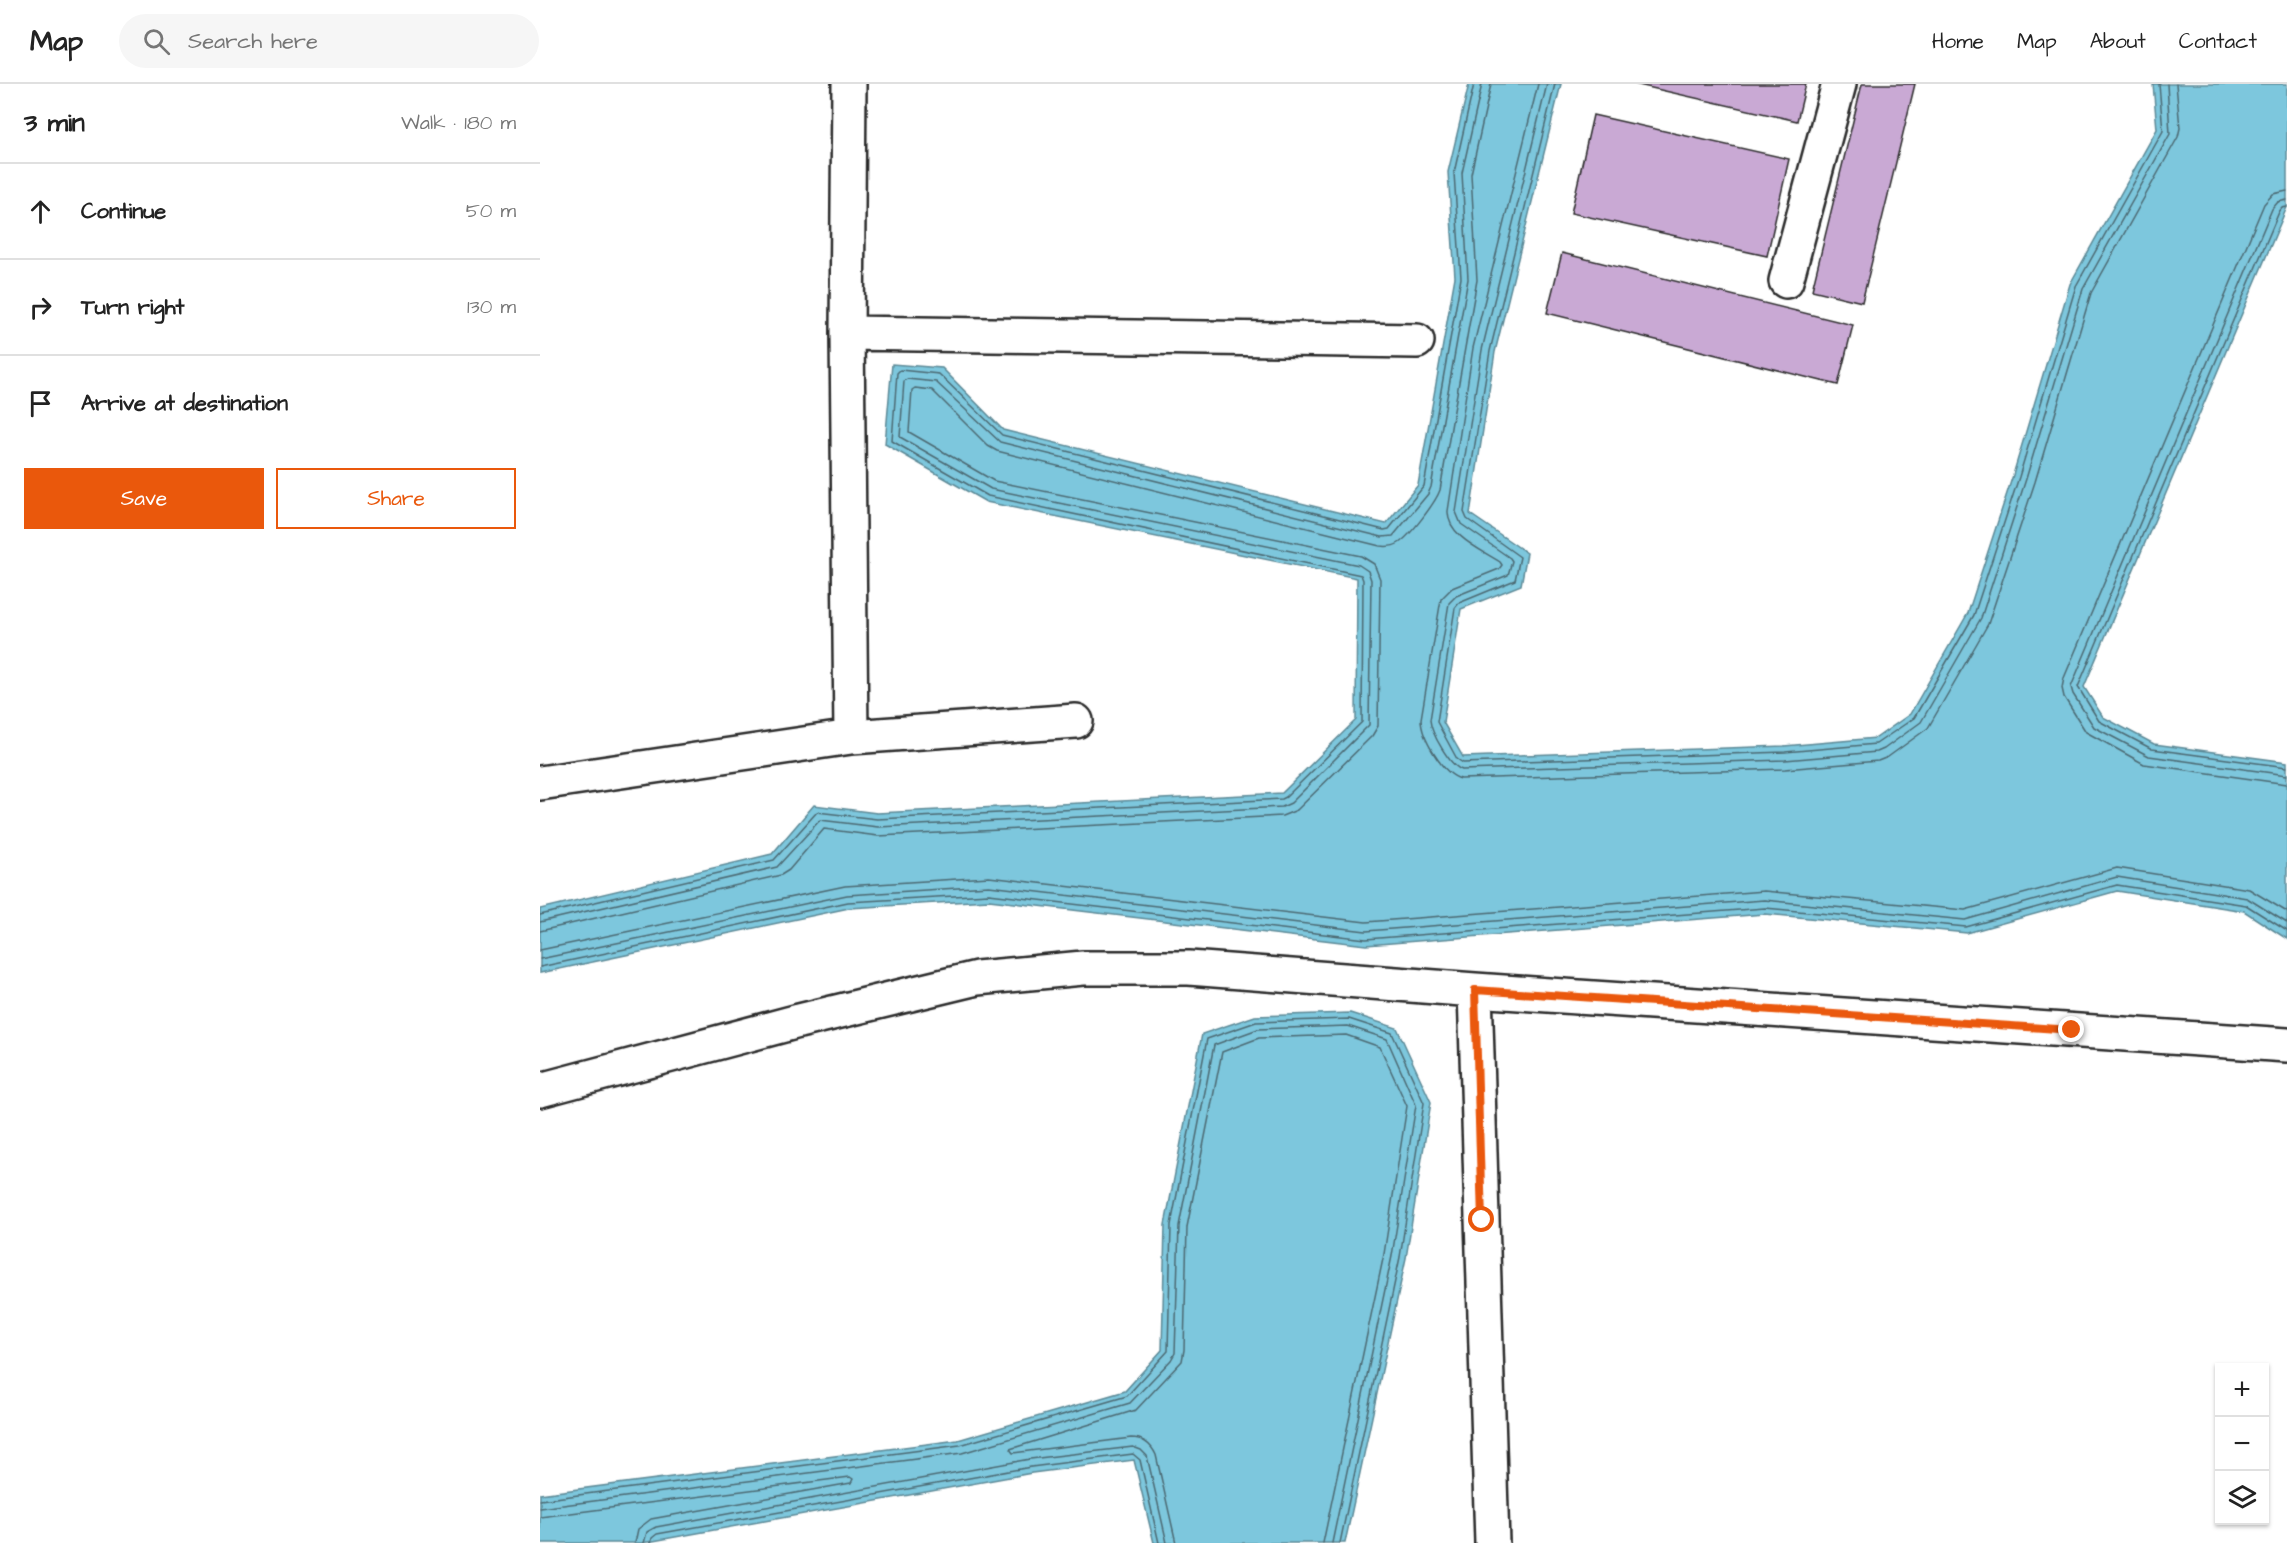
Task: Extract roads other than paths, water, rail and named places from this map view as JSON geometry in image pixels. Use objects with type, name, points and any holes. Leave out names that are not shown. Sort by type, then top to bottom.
[{"type":"street","points":[[849,84],[847,333],[851,736]]},
{"type":"street","points":[[1786,281],[1839,84]]},
{"type":"street","points":[[847,333],[1417,341]]},
{"type":"street","points":[[540,783],[851,736],[1076,721]]},
{"type":"street","points":[[540,1090],[799,1021],[977,978],[1083,968],[1189,968],[1475,990],[2287,1045]]},
{"type":"street","points":[[1475,990],[1492,1543]]},
{"type":"water","points":[[1469,84],[1561,84],[1495,352],[1470,514],[1527,553],[1521,585],[1461,609],[1443,722],[1463,757],[1784,746],[1876,738],[1910,714],[1968,613],[2013,475],[2070,284],[2157,129],[2153,84],[2287,84],[2287,207],[2084,687],[2103,717],[2154,744],[2287,762],[2287,939],[2244,911],[2117,891],[1967,933],[1765,914],[1366,945],[989,900],[849,908],[540,973],[540,909],[772,854],[814,805],[877,813],[1282,793],[1356,720],[1357,578],[986,502],[885,444],[892,364],[942,368],[1003,430],[1386,524],[1418,485],[1455,277],[1448,172]]},
{"type":"water","points":[[1350,1013],[1397,1028],[1431,1102],[1406,1258],[1345,1543],[1154,1543],[1134,1460],[1032,1473],[642,1543],[540,1543],[540,1494],[958,1440],[1125,1391],[1162,1350],[1165,1225],[1202,1034],[1255,1016]]}]
